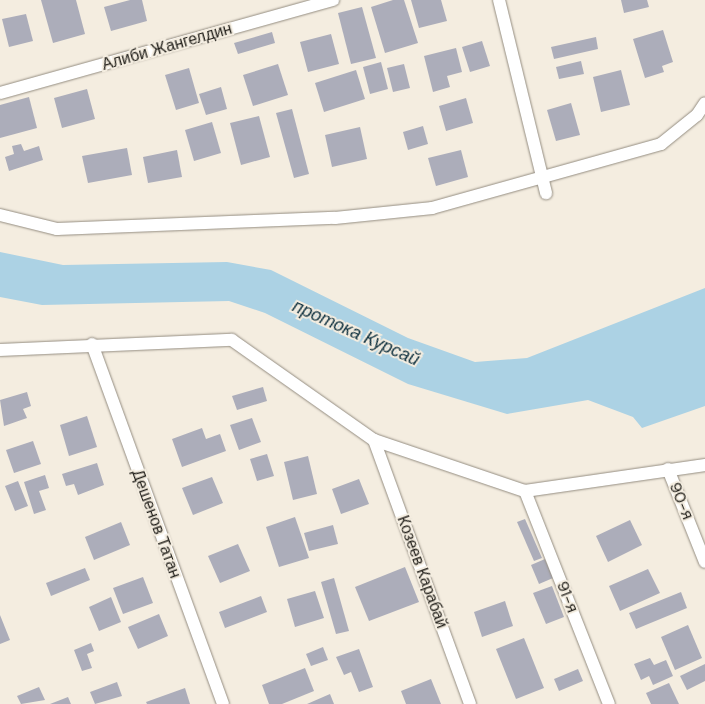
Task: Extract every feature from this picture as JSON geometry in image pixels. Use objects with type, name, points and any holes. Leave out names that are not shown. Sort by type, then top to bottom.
[{"type":"street","name":"Алиби Жангелдин","points":[[0,93],[333,0]]},
{"type":"street","points":[[499,0],[546,193]]},
{"type":"street","points":[[0,215],[57,229],[335,218],[432,208],[543,180],[660,144],[697,115],[705,104]]},
{"type":"street","points":[[0,350],[92,344],[232,340],[374,440],[525,491],[705,465]]},
{"type":"street","name":"Дешенов Татан","points":[[92,344],[223,704]]},
{"type":"street","name":"Козеев Карабай","points":[[374,440],[470,704]]},
{"type":"street","name":"90-я","points":[[668,469],[705,562]]},
{"type":"street","name":"91-я","points":[[525,491],[609,704]]},
{"type":"water","name":"протока Курсай","points":[[0,252],[63,265],[227,262],[271,270],[408,338],[475,362],[527,358],[705,288],[705,406],[642,428],[633,417],[588,400],[507,414],[408,384],[265,313],[229,301],[42,305],[0,297]]},
{"type":"building","points":[[41,0],[76,0],[85,34],[53,43]]},
{"type":"building","points":[[130,0],[142,0],[147,21],[111,31],[104,7]]},
{"type":"building","points":[[393,0],[404,0],[418,43],[385,53],[371,7]]},
{"type":"building","points":[[411,0],[441,0],[447,21],[419,28]]},
{"type":"building","points":[[621,0],[647,0],[649,7],[624,13]]},
{"type":"building","points":[[362,7],[376,58],[351,64],[338,13]]},
{"type":"building","points":[[26,14],[33,41],[9,47],[2,19]]},
{"type":"building","points":[[663,30],[673,62],[662,66],[664,72],[645,78],[633,39]]},
{"type":"building","points":[[272,32],[275,43],[238,54],[234,43]]},
{"type":"building","points":[[331,34],[339,64],[308,72],[300,42]]},
{"type":"building","points":[[596,37],[598,49],[554,59],[551,47]]},
{"type":"building","points":[[482,41],[490,66],[470,72],[462,47]]},
{"type":"building","points":[[456,48],[462,72],[447,76],[450,87],[433,92],[424,56]]},
{"type":"building","points":[[581,61],[584,74],[559,79],[556,67]]},
{"type":"building","points":[[381,62],[388,89],[370,94],[363,67]]},
{"type":"building","points":[[278,64],[288,95],[253,106],[243,75]]},
{"type":"building","points":[[404,64],[410,88],[393,92],[387,68]]},
{"type":"building","points":[[189,68],[199,103],[176,110],[165,75]]},
{"type":"building","points":[[356,70],[365,99],[324,112],[315,83]]},
{"type":"building","points":[[621,70],[630,105],[601,112],[593,77]]},
{"type":"building","points":[[221,87],[227,109],[206,115],[199,94]]},
{"type":"building","points":[[87,89],[95,119],[62,128],[54,98]]},
{"type":"building","points":[[29,97],[37,128],[0,138],[0,105]]},
{"type":"building","points":[[466,98],[473,123],[446,131],[439,106]]},
{"type":"building","points":[[571,103],[580,135],[556,141],[547,110]]},
{"type":"building","points":[[292,109],[309,174],[294,178],[276,113]]},
{"type":"building","points":[[259,116],[270,157],[241,165],[230,123]]},
{"type":"building","points":[[212,122],[221,153],[194,161],[185,130]]},
{"type":"building","points":[[423,126],[428,144],[408,150],[403,132]]},
{"type":"building","points":[[360,127],[367,159],[332,167],[325,135]]},
{"type":"building","points":[[21,144],[24,151],[39,146],[43,160],[9,171],[5,157],[14,154],[12,146]]},
{"type":"building","points":[[127,148],[132,175],[88,183],[82,156]]},
{"type":"building","points":[[177,150],[182,177],[148,183],[143,157]]},
{"type":"building","points":[[461,150],[468,177],[436,186],[428,158]]},
{"type":"building","points":[[263,387],[267,401],[237,410],[232,396]]},
{"type":"building","points":[[27,392],[31,406],[23,409],[27,418],[4,426],[0,400]]},
{"type":"building","points":[[87,416],[97,447],[69,456],[60,425]]},
{"type":"building","points":[[252,418],[261,442],[239,450],[230,425]]},
{"type":"building","points":[[202,428],[206,439],[220,434],[226,451],[182,467],[172,439]]},
{"type":"building","points":[[33,441],[41,464],[14,473],[6,450]]},
{"type":"building","points":[[267,454],[274,476],[257,481],[250,459]]},
{"type":"building","points":[[308,456],[317,494],[293,500],[284,462]]},
{"type":"building","points":[[97,463],[104,485],[78,495],[74,484],[66,486],[62,474]]},
{"type":"building","points":[[45,475],[49,488],[39,491],[46,510],[34,514],[24,482]]},
{"type":"building","points":[[212,477],[223,503],[193,515],[182,488]]},
{"type":"building","points":[[359,479],[369,504],[341,514],[332,489]]},
{"type":"building","points":[[18,481],[28,506],[15,511],[5,486]]},
{"type":"building","points":[[295,517],[309,558],[279,567],[266,527]]},
{"type":"building","points":[[525,519],[542,558],[534,561],[517,522]]},
{"type":"building","points":[[630,520],[642,545],[608,562],[596,536]]},
{"type":"building","points":[[121,522],[130,545],[94,560],[85,537]]},
{"type":"building","points":[[333,525],[338,544],[309,551],[304,533]]},
{"type":"building","points":[[238,544],[250,571],[220,583],[208,556]]},
{"type":"building","points":[[545,559],[553,578],[539,584],[531,565]]},
{"type":"building","points":[[405,567],[419,602],[369,621],[355,587]]},
{"type":"building","points":[[85,568],[90,580],[51,596],[46,583]]},
{"type":"building","points":[[648,569],[660,593],[620,611],[609,586]]},
{"type":"building","points":[[143,577],[153,603],[123,614],[113,588]]},
{"type":"building","points":[[334,578],[349,631],[336,634],[321,582]]},
{"type":"building","points":[[552,586],[564,617],[546,624],[533,593]]},
{"type":"building","points":[[315,591],[324,618],[295,627],[287,599]]},
{"type":"building","points":[[681,592],[687,608],[636,629],[629,613]]},
{"type":"building","points":[[261,596],[267,612],[225,628],[219,612]]},
{"type":"building","points":[[111,597],[121,622],[99,631],[89,607]]},
{"type":"building","points":[[505,601],[513,626],[482,637],[474,612]]},
{"type":"building","points":[[159,614],[168,636],[138,649],[128,627]]},
{"type":"building","points":[[0,615],[10,640],[0,644]]},
{"type":"building","points":[[688,625],[702,658],[675,670],[661,637]]},
{"type":"building","points":[[524,638],[544,688],[516,699],[496,649]]},
{"type":"building","points":[[91,643],[94,651],[87,654],[92,668],[82,671],[74,650]]},
{"type":"building","points":[[323,647],[328,660],[311,666],[306,654]]},
{"type":"building","points":[[359,649],[373,687],[359,692],[351,672],[344,675],[336,657]]},
{"type":"building","points":[[650,658],[654,665],[666,660],[673,676],[653,685],[649,676],[641,680],[634,664]]},
{"type":"building","points":[[705,664],[705,681],[687,690],[680,676]]},
{"type":"building","points":[[305,668],[314,691],[282,704],[269,704],[262,685]]},
{"type":"building","points":[[578,669],[583,681],[559,691],[554,679]]},
{"type":"building","points":[[431,679],[441,704],[406,704],[401,691]]},
{"type":"building","points":[[117,682],[122,696],[95,704],[90,692]]},
{"type":"building","points":[[669,683],[679,704],[651,704],[646,693]]},
{"type":"building","points":[[39,687],[45,700],[21,704],[17,696]]},
{"type":"building","points":[[185,688],[190,704],[147,704],[146,702]]},
{"type":"building","points":[[330,694],[334,704],[307,704]]},
{"type":"building","points":[[68,697],[71,704],[50,704]]}]
